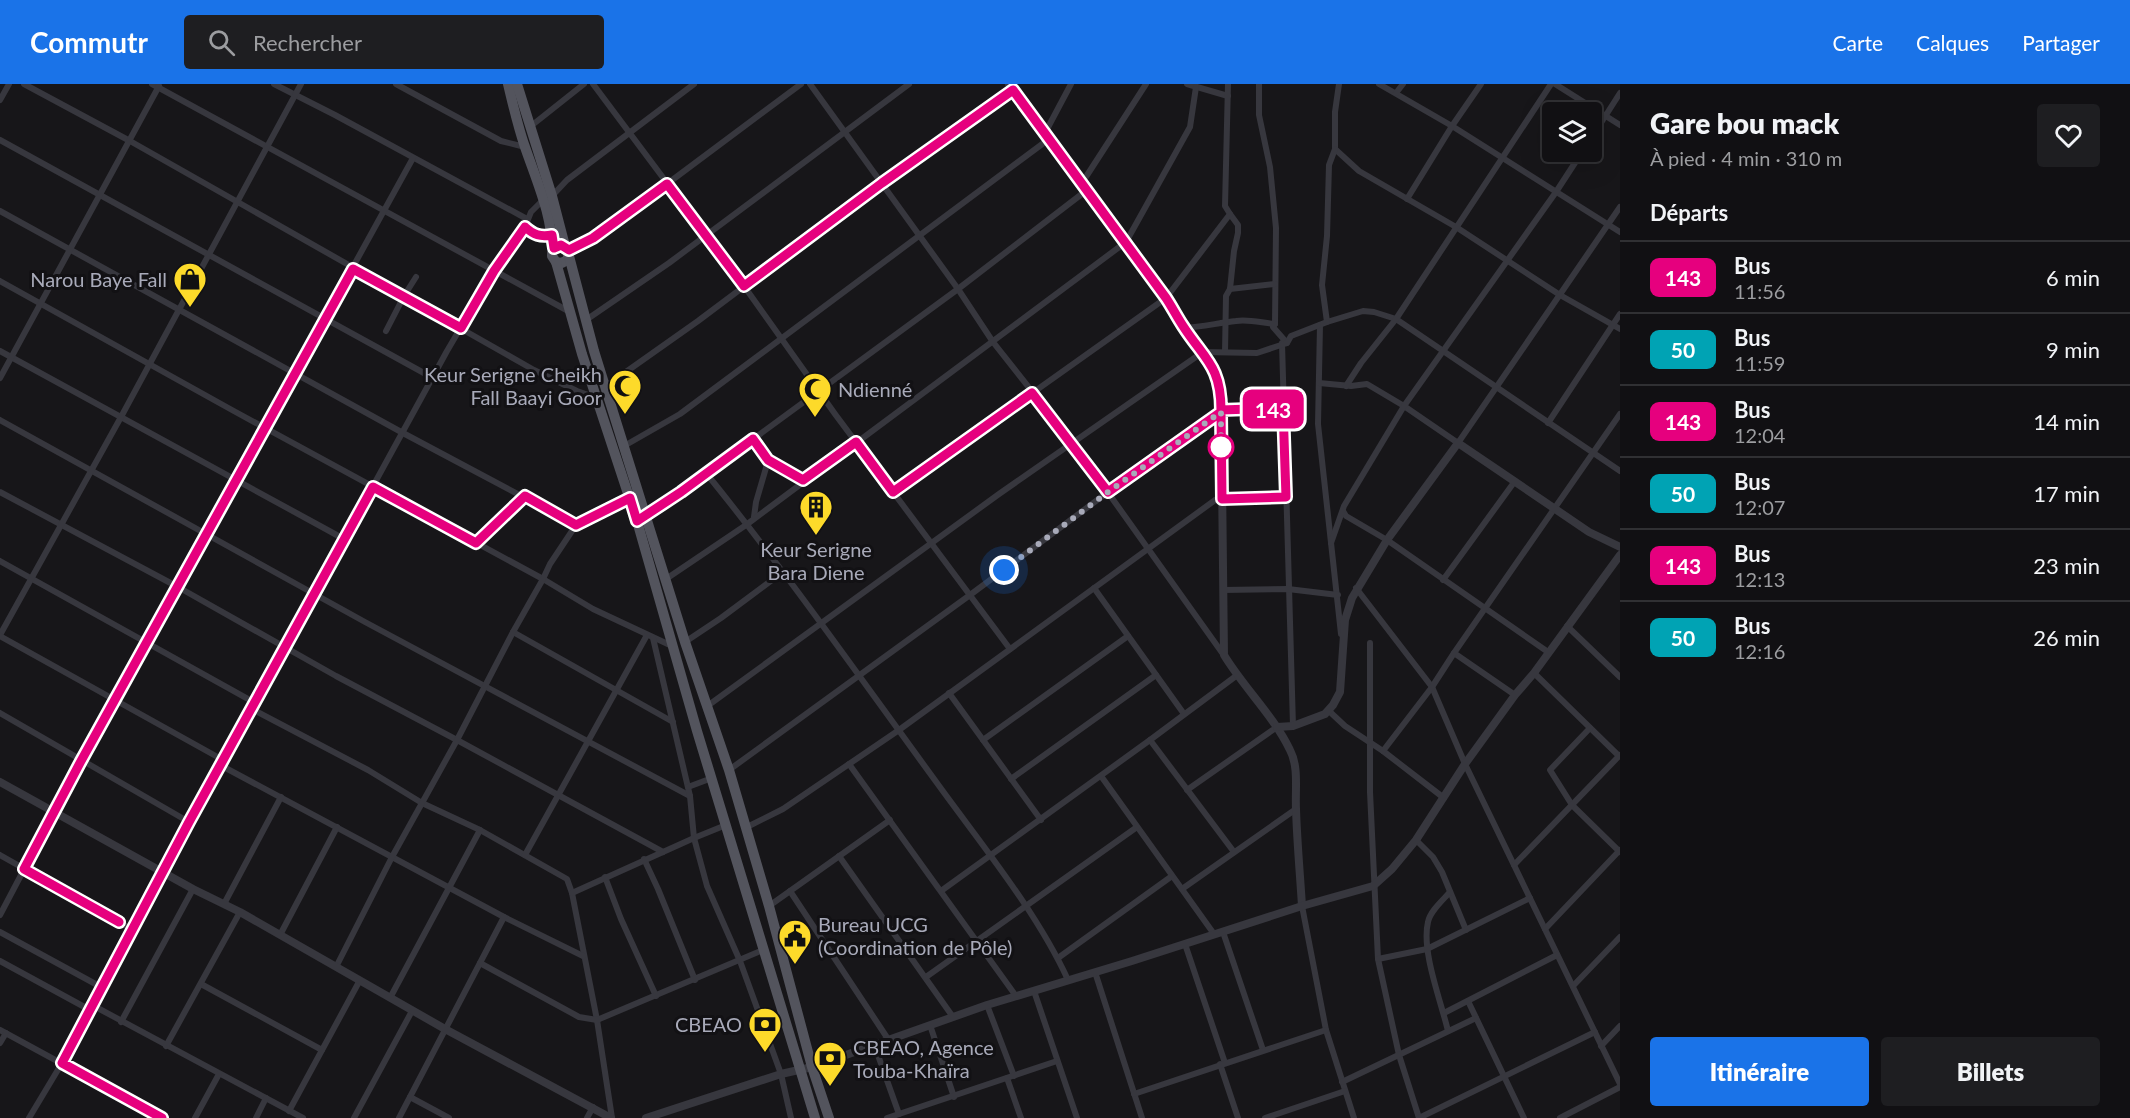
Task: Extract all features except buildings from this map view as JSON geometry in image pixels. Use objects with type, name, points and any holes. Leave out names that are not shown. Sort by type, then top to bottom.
[{"type":"main road","points":[[508,84],[525,148],[547,198],[624,446],[672,646],[814,1118]]},
{"type":"main road","points":[[517,84],[531,126],[547,198],[552,235],[564,250]]},
{"type":"main road","points":[[564,250],[552,256],[556,262],[630,498],[642,518],[666,579],[706,707],[729,770],[769,906],[812,1067],[829,1118]]},
{"type":"street","points":[[0,100],[9,84]]},
{"type":"street","points":[[24,84],[237,201],[534,370],[597,398]]},
{"type":"street","points":[[274,84],[335,114],[527,219]]},
{"type":"street","points":[[301,84],[0,635],[281,797],[504,917],[583,956]]},
{"type":"street","points":[[396,84],[501,141],[525,148]]},
{"type":"street","points":[[531,126],[585,84]]},
{"type":"street","points":[[592,84],[744,286],[856,442],[1010,649]]},
{"type":"street","points":[[29,1118],[62,1063],[189,822],[433,378],[494,271],[525,227],[531,212],[567,180],[694,84]]},
{"type":"street","points":[[564,250],[593,238],[801,84]]},
{"type":"street","points":[[810,84],[958,289],[993,342],[1072,442],[1149,548],[1224,655],[1236,676],[1277,727],[1291,752],[1295,765],[1302,906],[1326,1030],[1354,1118]]},
{"type":"street","points":[[586,320],[706,235],[909,84]]},
{"type":"street","points":[[624,446],[680,414],[920,237],[1047,136],[1071,84]]},
{"type":"street","points":[[642,518],[958,289],[1085,186],[1146,84]]},
{"type":"street","points":[[1187,84],[1228,96]]},
{"type":"street","points":[[1226,352],[1226,296],[1230,289],[1238,225],[1225,206],[1228,84]]},
{"type":"street","points":[[1259,84],[1260,115],[1270,167],[1276,228],[1275,324],[1273,327],[1285,343],[1283,408],[1293,726]]},
{"type":"street","points":[[1327,322],[1322,285],[1327,236],[1329,165],[1335,149],[1335,112],[1339,84]]},
{"type":"street","points":[[1379,84],[1452,126],[1620,232]]},
{"type":"street","points":[[1396,93],[1402,84]]},
{"type":"street","points":[[1407,199],[1481,84]]},
{"type":"street","points":[[1346,386],[1396,319],[1553,84],[1620,125]]},
{"type":"street","points":[[0,378],[130,141],[157,85],[384,212],[570,312]]},
{"type":"street","points":[[606,386],[1011,87],[1166,298],[1184,328],[1209,361],[1221,391],[1224,655]]},
{"type":"street","points":[[666,579],[746,525],[803,480],[1126,242],[1190,127],[1196,87]]},
{"type":"street","points":[[1602,121],[1620,93]]},
{"type":"street","points":[[0,140],[433,378]]},
{"type":"street","points":[[1335,149],[1359,171],[1456,227],[1560,295],[1620,329]]},
{"type":"street","points":[[0,915],[81,761],[267,428],[295,372],[413,158]]},
{"type":"street","points":[[1331,543],[1344,506],[1404,406],[1576,162]]},
{"type":"street","points":[[1187,790],[1277,727],[1293,726],[1329,711],[1340,692],[1345,620],[1356,588],[1387,540],[1458,443],[1620,207]]},
{"type":"street","points":[[0,211],[403,433],[576,525]]},
{"type":"street","points":[[893,492],[1166,298],[1230,214]]},
{"type":"street","points":[[525,227],[542,237],[552,235]]},
{"type":"street","points":[[386,331],[416,277]]},
{"type":"street","points":[[0,281],[543,579],[593,609],[672,646]]},
{"type":"street","points":[[1230,289],[1275,284]]},
{"type":"street","points":[[706,707],[1072,442],[1203,352],[1257,353],[1285,343],[1291,336],[1327,322],[1363,311],[1374,312],[1396,319],[1620,471]]},
{"type":"street","points":[[1548,423],[1620,314]]},
{"type":"street","points":[[1184,328],[1237,321],[1275,324]]},
{"type":"street","points":[[1320,325],[1318,424],[1342,647]]},
{"type":"street","points":[[0,351],[344,539]]},
{"type":"street","points":[[1319,383],[1346,386],[1367,384],[1404,406],[1554,510],[1589,532],[1620,547]]},
{"type":"street","points":[[729,770],[1221,411],[1283,408]]},
{"type":"street","points":[[1383,751],[1432,687],[1620,414]]},
{"type":"street","points":[[0,420],[315,594],[690,796]]},
{"type":"street","points":[[753,439],[768,460],[803,480]]},
{"type":"street","points":[[754,517],[768,460]]},
{"type":"street","points":[[706,473],[784,571],[990,857],[1058,958],[1068,980]]},
{"type":"street","points":[[1443,580],[1515,481]]},
{"type":"street","points":[[0,492],[178,586],[285,648],[663,852]]},
{"type":"street","points":[[476,543],[525,496]]},
{"type":"street","points":[[745,828],[783,809],[898,730],[1222,497],[1286,497]]},
{"type":"street","points":[[336,967],[392,857],[550,564],[576,525],[630,498]]},
{"type":"street","points":[[1343,512],[1548,652]]},
{"type":"street","points":[[646,1118],[781,1074],[800,1071],[987,1005],[1302,906],[1373,886],[1392,869],[1416,840],[1465,764],[1620,555]]},
{"type":"street","points":[[0,561],[148,643],[422,803],[480,830],[565,877],[569,881],[572,893],[597,1020],[612,1118]]},
{"type":"street","points":[[685,642],[784,571]]},
{"type":"street","points":[[1094,588],[1184,714]]},
{"type":"street","points":[[1356,588],[1432,687],[1465,764],[1620,1086],[1563,1117]]},
{"type":"street","points":[[1223,590],[1288,589],[1338,595]]},
{"type":"street","points":[[1567,626],[1620,677]]},
{"type":"street","points":[[513,632],[673,722]]},
{"type":"street","points":[[983,740],[1128,636]]},
{"type":"street","points":[[525,855],[616,689],[650,637]]},
{"type":"street","points":[[650,637],[690,796],[694,837],[707,886],[740,961],[781,1074],[791,1118]]},
{"type":"street","points":[[1370,643],[1369,741],[1373,886],[1378,959],[1399,1055],[1419,1118],[1594,1032]]},
{"type":"street","points":[[1454,653],[1515,695]]},
{"type":"street","points":[[1514,865],[1619,755],[1534,673]]},
{"type":"street","points":[[1011,779],[1156,675]]},
{"type":"street","points":[[941,891],[1236,676]]},
{"type":"street","points":[[949,693],[1041,820]]},
{"type":"street","points":[[1329,711],[1345,726],[1383,751],[1444,798]]},
{"type":"street","points":[[0,713],[189,822]]},
{"type":"street","points":[[1545,928],[1620,851],[1572,805],[1550,770],[1590,728]]},
{"type":"street","points":[[1150,740],[1234,852]]},
{"type":"street","points":[[849,764],[1016,996]]},
{"type":"street","points":[[1101,776],[1214,934]]},
{"type":"street","points":[[688,788],[712,778]]},
{"type":"street","points":[[0,782],[193,889],[240,912],[412,1011],[612,1118]]},
{"type":"street","points":[[224,904],[281,797]]},
{"type":"street","points":[[1182,890],[1296,809]]},
{"type":"street","points":[[769,906],[890,820]]},
{"type":"street","points":[[572,893],[694,837],[726,825]]},
{"type":"street","points":[[280,935],[337,827]]},
{"type":"street","points":[[926,977],[1137,827]]},
{"type":"street","points":[[390,998],[480,830]]},
{"type":"street","points":[[1416,840],[1433,857],[1442,872],[1466,930]]},
{"type":"street","points":[[0,855],[133,930]]},
{"type":"street","points":[[840,856],[953,1017]]},
{"type":"street","points":[[644,860],[695,980]]},
{"type":"street","points":[[1058,958],[1172,876]]},
{"type":"street","points":[[605,877],[621,919],[656,996]]},
{"type":"street","points":[[121,1022],[193,889]]},
{"type":"street","points":[[790,891],[888,1039]]},
{"type":"street","points":[[1448,1031],[1427,950],[1428,922],[1450,892]]},
{"type":"street","points":[[1378,959],[1427,950],[1530,898]]},
{"type":"street","points":[[166,1046],[240,912]]},
{"type":"street","points":[[399,1118],[504,917]]},
{"type":"street","points":[[0,932],[101,987]]},
{"type":"street","points":[[1223,932],[1263,1050]]},
{"type":"street","points":[[1573,986],[1620,937]]},
{"type":"street","points":[[1185,944],[1238,1118]]},
{"type":"street","points":[[480,963],[579,1017],[597,1020],[763,950]]},
{"type":"street","points":[[1444,1013],[1557,956]]},
{"type":"street","points":[[0,961],[303,1118]]},
{"type":"street","points":[[1095,972],[1142,1118]]},
{"type":"street","points":[[289,1111],[360,980]]},
{"type":"street","points":[[201,984],[322,1050]]},
{"type":"street","points":[[1034,991],[1077,1118]]},
{"type":"street","points":[[1468,1001],[1524,1118]]},
{"type":"street","points":[[987,1005],[1011,1077],[1021,1118]]},
{"type":"street","points":[[354,1118],[412,1011]]},
{"type":"street","points":[[1342,1082],[1476,1018]]},
{"type":"street","points":[[930,1026],[954,1096]]},
{"type":"street","points":[[1602,1046],[1620,1026]]},
{"type":"street","points":[[1134,1094],[1326,1030]]},
{"type":"street","points":[[0,1043],[3,1032],[162,1118]]},
{"type":"street","points":[[874,1044],[899,1114]]},
{"type":"street","points":[[886,1118],[1057,1061]]},
{"type":"street","points":[[195,1118],[219,1074]]},
{"type":"street","points":[[1264,1118],[1345,1090]]},
{"type":"street","points":[[410,1097],[448,1118]]},
{"type":"street","points":[[256,1118],[266,1098]]},
{"type":"street","points":[[587,1118],[593,1107]]},
{"type":"bus line","name":"143","points":[[119,922],[24,869],[81,761],[353,269],[461,328],[478,296],[525,227],[542,237],[552,235],[554,248],[561,245],[569,250],[593,238],[667,184],[744,286],[882,183],[1013,90],[1166,298],[1184,328],[1209,361],[1221,391],[1221,410],[1283,408],[1286,497],[1222,499],[1221,412],[1108,492],[1072,442],[1032,393],[893,492],[856,442],[803,480],[768,460],[753,439],[637,521],[630,498],[576,525],[525,496],[476,543],[373,487],[189,822],[62,1063],[162,1118]]},
{"type":"place","name":"Narou Baye Fall","points":[[190,308]]},
{"type":"place","name":"Keur Serigne Cheikh Fall Baayi Goor","points":[[625,415]]},
{"type":"place","name":"Ndienné","points":[[815,418]]},
{"type":"place","name":"Keur Serigne Bara Diene","points":[[816,536]]},
{"type":"place","name":"Bureau UCG (Coordination de Pôle)","points":[[795,965]]},
{"type":"place","name":"CBEAO","points":[[765,1053]]},
{"type":"place","name":"CBEAO, Agence Touba-Khaïra","points":[[830,1087]]},
{"type":"route","points":[[1004,570],[1108,492],[1221,412],[1221,454],[1221,447]]}]
